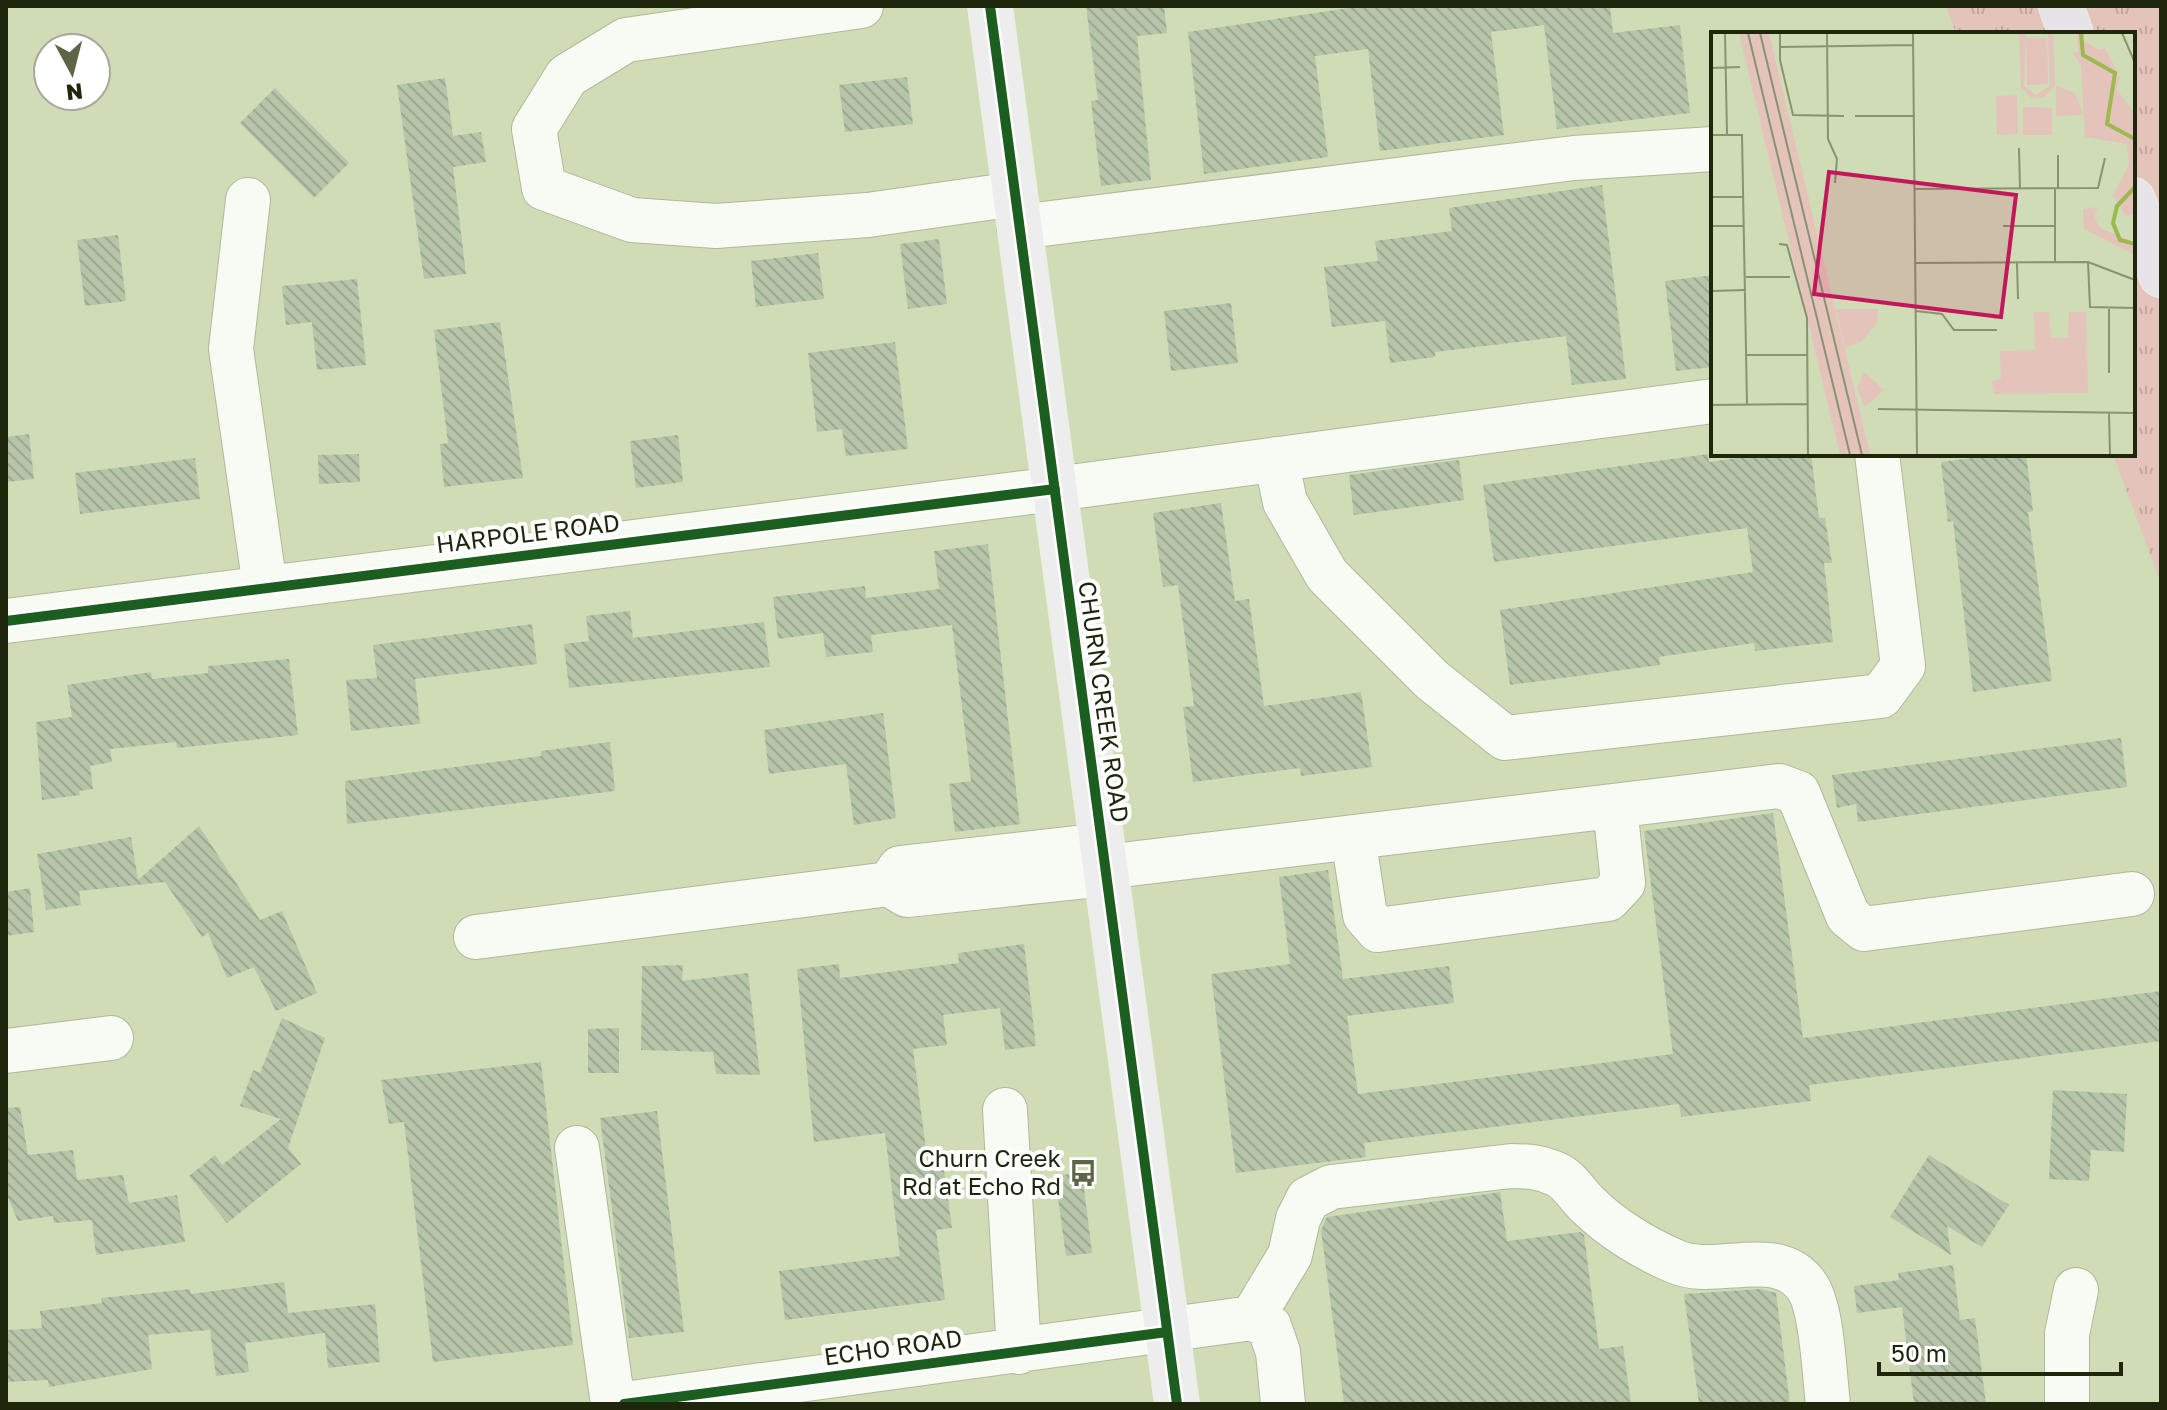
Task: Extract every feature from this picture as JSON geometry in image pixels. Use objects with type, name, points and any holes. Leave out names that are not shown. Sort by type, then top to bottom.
[{"type":"highway","points":[[2061,6],[2070,32]]},
{"type":"highway","points":[[2135,205],[2161,275]]},
{"type":"main road","name":"CHURN CREEK ROAD","points":[[990,6],[1177,1404]]},
{"type":"street","points":[[861,6],[626,40],[567,76],[534,129],[544,188],[632,220],[716,226],[868,215],[1017,210],[1574,158],[1711,149]]},
{"type":"street","points":[[248,200],[231,349],[265,587]]},
{"type":"street","name":"HARPOLE ROAD","points":[[6,621],[1055,489],[1711,401]]},
{"type":"street","points":[[1276,459],[1285,502],[1327,575],[1432,680],[1505,738],[1881,696],[1903,666],[1877,456]]},
{"type":"street","points":[[476,937],[889,884],[900,868],[1104,862],[1353,837],[1779,786],[1798,793],[1848,916],[1864,929],[2132,894]]},
{"type":"street","points":[[1353,837],[1365,915],[1378,930],[1608,899],[1623,883],[1615,806]]},
{"type":"street","points":[[6,1051],[111,1038]]},
{"type":"street","points":[[1005,1110],[1019,1352]]},
{"type":"street","points":[[577,1148],[613,1404]]},
{"type":"street","points":[[1283,1404],[1278,1352],[1269,1326],[1252,1318],[1290,1255],[1298,1219],[1308,1199],[1331,1187],[1511,1166],[1537,1166],[1561,1176],[1615,1227],[1674,1261],[1696,1269],[1774,1264],[1794,1273],[1808,1286],[1815,1308],[1828,1404]]},
{"type":"street","points":[[2067,1404],[2066,1348],[2076,1290]]},
{"type":"street","name":"ECHO ROAD","points":[[624,1404],[749,1396],[1019,1352],[1167,1332],[1233,1318],[1252,1318]]},
{"type":"green space","points":[[1946,6],[2161,6],[2161,584],[2114,456],[2135,456],[2135,32],[1955,32]]},
{"type":"building","points":[[1086,6],[1164,6],[1167,33],[1137,36],[1151,180],[1101,186],[1091,101],[1098,100]]},
{"type":"building","points":[[1362,6],[1610,6],[1613,33],[1680,25],[1690,113],[1557,129],[1544,25],[1491,32],[1504,135],[1380,151],[1368,49],[1315,56],[1328,157],[1204,174],[1188,32]]},
{"type":"building","points":[[907,77],[913,124],[845,132],[839,85]]},
{"type":"building","points":[[445,78],[453,136],[481,132],[486,162],[453,167],[466,274],[424,279],[397,85]]},
{"type":"building","points":[[275,88],[349,163],[314,198],[240,123]]},
{"type":"building","points":[[1602,185],[1626,379],[1572,385],[1566,336],[1435,352],[1435,357],[1390,363],[1385,321],[1332,327],[1324,267],[1378,261],[1375,241],[1452,231],[1449,208]]},
{"type":"building","points":[[118,235],[126,301],[85,306],[77,240]]},
{"type":"building","points":[[939,239],[947,304],[908,309],[900,244]]},
{"type":"building","points":[[818,253],[824,299],[756,307],[751,261]]},
{"type":"building","points":[[1711,275],[1711,367],[1676,371],[1665,281]]},
{"type":"building","points":[[357,279],[366,365],[317,370],[312,322],[286,325],[282,286]]},
{"type":"building","points":[[1231,303],[1238,363],[1171,371],[1164,311]]},
{"type":"building","points":[[500,322],[523,478],[444,487],[440,444],[448,443],[434,330]]},
{"type":"building","points":[[895,342],[908,449],[846,456],[842,429],[817,432],[808,353]]},
{"type":"building","points":[[29,434],[34,479],[6,482],[6,437]]},
{"type":"building","points":[[678,435],[683,482],[636,488],[630,441]]},
{"type":"building","points":[[359,454],[360,482],[319,484],[318,455]]},
{"type":"building","points":[[1708,454],[1709,462],[1749,456],[1811,456],[1819,518],[1825,518],[1832,563],[1824,563],[1833,642],[1755,651],[1754,643],[1659,657],[1660,665],[1510,685],[1500,610],[1753,572],[1747,528],[1494,562],[1483,485]]},
{"type":"building","points":[[1988,456],[2026,456],[2033,511],[2028,512],[2052,681],[1973,692],[1953,521],[1948,522],[1941,462]]},
{"type":"building","points":[[195,458],[200,499],[80,514],[75,473]]},
{"type":"building","points":[[1459,460],[1464,500],[1354,515],[1349,475]]},
{"type":"building","points":[[1221,503],[1235,601],[1249,599],[1264,706],[1361,692],[1372,767],[1301,776],[1300,768],[1193,782],[1183,707],[1194,706],[1178,585],[1163,587],[1153,513]]},
{"type":"building","points":[[988,544],[1020,824],[955,832],[949,784],[971,781],[952,625],[871,635],[873,652],[826,657],[823,633],[778,639],[773,597],[865,586],[866,598],[939,589],[934,551]]},
{"type":"building","points":[[630,611],[633,638],[764,622],[770,667],[569,688],[564,644],[589,641],[586,616]]},
{"type":"building","points":[[532,624],[537,664],[415,679],[420,724],[351,731],[346,680],[377,678],[373,645]]},
{"type":"building","points":[[289,659],[298,735],[177,748],[176,742],[110,749],[112,762],[90,766],[93,789],[79,791],[80,795],[42,800],[36,722],[72,717],[67,685],[151,672],[152,679],[208,673],[208,666]]},
{"type":"building","points":[[883,713],[896,818],[854,825],[846,764],[769,774],[764,730]]},
{"type":"building","points":[[2121,738],[2127,787],[1858,822],[1856,804],[1837,808],[1832,775]]},
{"type":"building","points":[[610,742],[615,791],[347,824],[345,781],[541,756],[541,751]]},
{"type":"building","points":[[1773,813],[1803,1038],[2161,991],[2161,1041],[1809,1085],[1811,1101],[1681,1117],[1679,1104],[1364,1143],[1366,1157],[1236,1173],[1211,974],[1290,964],[1279,877],[1328,870],[1343,979],[1449,966],[1454,1003],[1347,1016],[1358,1094],[1673,1054],[1644,831]]},
{"type":"building","points":[[199,826],[260,920],[282,911],[317,993],[276,1011],[254,967],[227,978],[208,933],[202,937],[165,882],[79,891],[81,905],[46,910],[37,854],[131,837],[138,880]]},
{"type":"building","points":[[30,888],[34,932],[6,936],[6,892]]},
{"type":"building","points":[[1024,944],[1036,1046],[1005,1050],[1000,1008],[943,1015],[947,1045],[913,1049],[926,1150],[941,1148],[952,1228],[936,1230],[945,1300],[785,1320],[779,1271],[900,1256],[885,1133],[814,1142],[797,969],[839,964],[840,978],[959,963],[958,953]]},
{"type":"building","points":[[683,965],[682,981],[748,973],[760,1075],[716,1074],[713,1052],[641,1050],[642,966]]},
{"type":"building","points":[[282,1018],[325,1038],[288,1148],[301,1164],[227,1223],[189,1176],[215,1155],[222,1165],[281,1119],[240,1106],[253,1070],[260,1073]]},
{"type":"building","points":[[619,1028],[619,1073],[588,1073],[588,1029]]},
{"type":"building","points":[[541,1062],[573,1345],[433,1362],[404,1122],[389,1124],[381,1080]]},
{"type":"building","points":[[2053,1090],[2127,1094],[2124,1152],[2091,1150],[2089,1181],[2049,1179]]},
{"type":"building","points":[[20,1107],[28,1155],[73,1150],[77,1180],[123,1175],[129,1203],[177,1195],[185,1242],[96,1255],[92,1220],[54,1223],[53,1216],[18,1221],[6,1193],[6,1108]]},
{"type":"building","points":[[657,1111],[684,1332],[629,1338],[600,1118]]},
{"type":"building","points":[[1929,1155],[2009,1205],[1982,1247],[1947,1226],[1951,1255],[1890,1217]]},
{"type":"building","points":[[1082,1172],[1092,1253],[1066,1256],[1055,1176]]},
{"type":"building","points":[[1500,1192],[1507,1241],[1580,1232],[1584,1235],[1599,1349],[1623,1346],[1631,1404],[1344,1404],[1321,1230],[1327,1217]]},
{"type":"building","points":[[1953,1265],[1960,1320],[1975,1318],[1986,1404],[1914,1404],[1902,1307],[1857,1313],[1854,1286],[1899,1280],[1898,1273]]},
{"type":"building","points":[[284,1282],[288,1313],[375,1304],[380,1362],[328,1368],[325,1333],[245,1343],[249,1372],[216,1376],[210,1330],[148,1335],[152,1369],[49,1387],[48,1380],[6,1382],[6,1330],[42,1328],[40,1311],[102,1303],[101,1298],[190,1289],[191,1294]]},
{"type":"building","points":[[1760,1289],[1776,1293],[1790,1404],[1699,1404],[1684,1294]]},
{"type":"cycle path","points":[[990,6],[1177,1404]]},
{"type":"cycle path","points":[[6,621],[1055,489]]},
{"type":"cycle path","points":[[624,1404],[1167,1332]]},
{"type":"place","name":"Churn Creek Rd at Echo Rd","points":[[1083,1173]]}]
